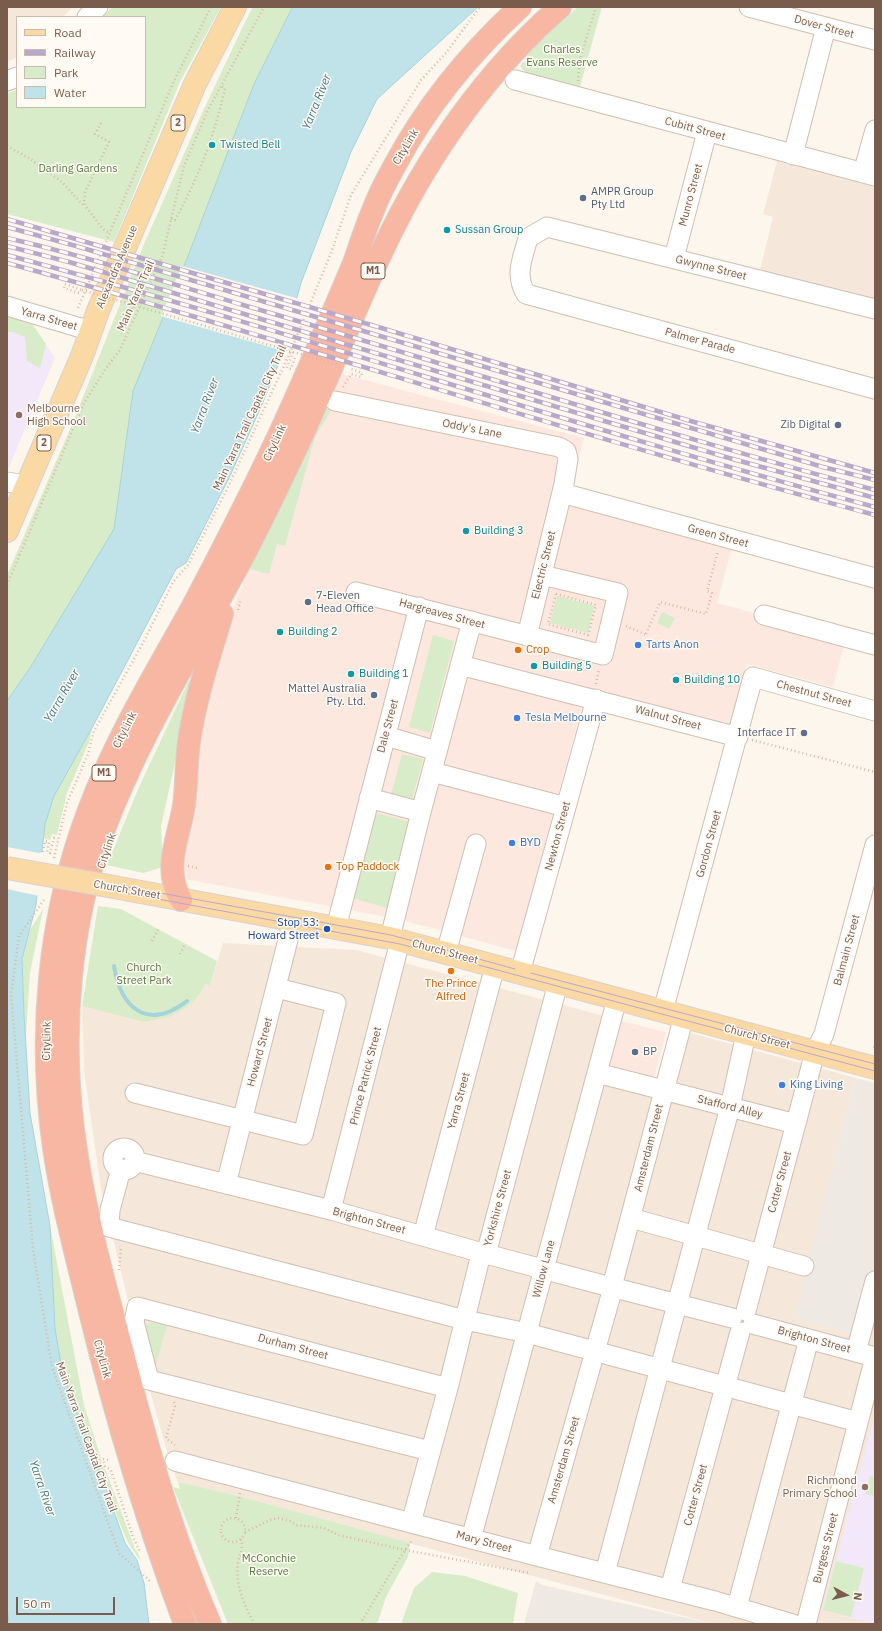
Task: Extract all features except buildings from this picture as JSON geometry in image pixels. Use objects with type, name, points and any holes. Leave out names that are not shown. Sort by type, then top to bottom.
[{"type":"highway","name":"CityLink","points":[[185,1624],[163,1566],[132,1470],[94,1329],[64,1199],[55,1152],[48,1093],[46,1033],[51,969],[62,905],[81,834],[110,760],[236,522],[276,442],[327,326],[356,256],[371,214],[394,165],[420,124],[452,80],[498,28],[520,7]]},
{"type":"highway","name":"M1","points":[[210,1624],[176,1536],[156,1476],[116,1326],[82,1186],[70,1102],[68,1041],[70,988],[78,926],[94,860],[103,832],[142,740],[238,567],[315,406],[385,245],[422,175],[465,110],[491,77],[560,7]]},
{"type":"highway","points":[[181,900],[173,883],[172,866],[184,802],[190,736],[206,667],[238,567]]},
{"type":"main road","name":"Alexandra Avenue","points":[[7,531],[17,484],[82,356],[101,304],[195,84],[235,7]]},
{"type":"main road","name":"Church Street","points":[[7,868],[395,940],[815,1052],[875,1054]]},
{"type":"street","points":[[88,16],[98,7]]},
{"type":"street","name":"Dover Street","points":[[749,7],[875,40]]},
{"type":"street","points":[[793,155],[826,27]]},
{"type":"street","name":"Cubitt Street","points":[[515,80],[869,175]]},
{"type":"street","points":[[869,175],[875,130]]},
{"type":"street","name":"Munro Street","points":[[674,258],[707,132]]},
{"type":"street","name":"Gwynne Street","points":[[526,294],[520,285],[519,274],[528,238],[547,227],[875,309]]},
{"type":"street","name":"Palmer Parade","points":[[526,294],[875,389]]},
{"type":"street","name":"Yarra Street","points":[[7,306],[91,331]]},
{"type":"street","name":"Oddy's Lane","points":[[335,402],[559,447],[566,451],[568,459],[562,493]]},
{"type":"street","name":"Electric Street","points":[[527,636],[562,493]]},
{"type":"street","name":"Green Street","points":[[562,493],[875,578]]},
{"type":"street","points":[[542,575],[618,594],[603,655]]},
{"type":"street","name":"Hargreaves Street","points":[[356,592],[603,655]]},
{"type":"street","name":"Dale Street","points":[[336,928],[419,607]]},
{"type":"street","points":[[764,615],[875,645]]},
{"type":"street","points":[[395,940],[421,812],[472,622]]},
{"type":"street","name":"Walnut Street","points":[[460,665],[738,737]]},
{"type":"street","name":"Chestnut Street","points":[[753,677],[875,711]]},
{"type":"street","name":"Gordon Street","points":[[674,1014],[753,677]]},
{"type":"street","name":"Newton Street","points":[[520,973],[594,699]]},
{"type":"street","points":[[386,736],[438,751]]},
{"type":"street","points":[[432,772],[566,807]]},
{"type":"street","points":[[369,798],[421,812]]},
{"type":"street","points":[[446,953],[476,844]]},
{"type":"street","name":"Balmain Street","points":[[815,1052],[824,1034],[875,845]]},
{"type":"street","name":"Howard Street","points":[[226,1184],[277,988],[293,920]]},
{"type":"street","name":"Prince Patrick Street","points":[[331,1210],[395,940]]},
{"type":"street","name":"Yarra Street","points":[[423,1236],[495,966]]},
{"type":"street","name":"Yorkshire Street","points":[[415,1524],[430,1451],[448,1388],[480,1258],[486,1254],[558,983]]},
{"type":"street","points":[[135,1093],[303,1135],[336,1003],[277,988]]},
{"type":"street","name":"Willow Lane","points":[[471,1539],[617,999]]},
{"type":"street","name":"Amsterdam Street","points":[[537,1556],[631,1218],[664,1090],[674,1014]]},
{"type":"street","points":[[605,1573],[658,1369],[730,1106],[746,1034]]},
{"type":"street","name":"Cotter Street","points":[[670,1589],[815,1052]]},
{"type":"street","name":"Stafford Alley","points":[[597,1074],[730,1106],[796,1124]]},
{"type":"street","name":"Brighton Street","points":[[109,1227],[110,1210],[128,1165],[226,1184],[331,1210],[544,1270],[743,1321],[875,1357]]},
{"type":"street","points":[[631,1218],[804,1266]]},
{"type":"street","points":[[109,1227],[465,1320],[527,1333],[858,1422]]},
{"type":"street","points":[[856,1352],[875,1282]]},
{"type":"street","name":"Durham Street","points":[[171,1386],[149,1380],[134,1322],[137,1307],[448,1388]]},
{"type":"street","points":[[737,1607],[810,1339]]},
{"type":"street","name":"Burgess Street","points":[[806,1624],[875,1357]]},
{"type":"street","points":[[171,1386],[430,1451]]},
{"type":"street","name":"Mary Street","points":[[177,1453],[243,1477],[471,1539],[670,1589],[793,1624]]},
{"type":"path","points":[[78,308],[173,83],[211,7]]},
{"type":"path","name":"Main Yarra Trail","points":[[7,585],[84,403],[106,368],[120,350],[162,257],[184,166],[208,110],[220,85],[264,7]]},
{"type":"path","name":"Main Yarra Trail Capital City Trail","points":[[56,848],[67,803],[88,754],[94,731],[143,643],[173,582],[188,565],[229,485],[289,355],[331,253],[351,195],[421,80],[446,53],[480,7]]},
{"type":"path","points":[[576,97],[580,58],[596,7]]},
{"type":"path","points":[[171,219],[175,220],[183,205],[207,149],[220,113],[225,88],[220,85]]},
{"type":"path","points":[[86,207],[84,202],[86,192],[110,142],[95,134],[101,123]]},
{"type":"path","points":[[7,146],[29,158],[62,182],[86,207],[103,229],[109,233]]},
{"type":"path","points":[[79,293],[64,288],[65,284],[362,373],[361,377],[351,374]]},
{"type":"path","points":[[134,305],[125,327],[121,325],[129,310],[144,299]]},
{"type":"path","points":[[118,322],[124,325],[129,310]]},
{"type":"path","points":[[289,355],[295,357],[290,369],[287,368],[293,352]]},
{"type":"path","points":[[611,620],[647,635],[660,602],[706,614],[712,593],[707,591],[719,546]]},
{"type":"path","points":[[556,594],[596,605],[588,635],[548,624],[556,594]]},
{"type":"path","points":[[594,699],[603,655]]},
{"type":"path","points":[[738,737],[875,772]]},
{"type":"path","points":[[43,852],[45,841],[49,842],[47,852],[50,853],[54,838],[58,839]]},
{"type":"path","name":"Main Yarra Trail Capital City Trail","points":[[39,909],[19,936],[11,994],[32,1249],[52,1367],[119,1553],[149,1581]]},
{"type":"path","points":[[152,941],[159,928]]},
{"type":"path","points":[[180,954],[185,944]]},
{"type":"path","points":[[109,1227],[121,1248],[119,1272]]},
{"type":"path","points":[[171,1386],[175,1406],[166,1438],[173,1444],[177,1453]]},
{"type":"path","points":[[108,1460],[103,1459],[105,1466],[111,1470],[133,1537],[142,1557]]},
{"type":"path","points":[[236,1518],[239,1493]]},
{"type":"path","points":[[245,1532],[244,1524],[236,1518],[230,1518],[224,1522],[222,1526],[222,1533],[224,1537],[234,1542],[241,1539],[245,1532],[270,1520],[278,1518],[296,1524],[324,1528],[338,1535],[405,1550],[529,1573]]},
{"type":"path","points":[[360,1624],[405,1550],[416,1535],[415,1524]]},
{"type":"path","points":[[241,1539],[243,1546],[238,1564],[238,1576],[241,1594],[255,1624]]},
{"type":"path","points":[[150,1576],[154,1583]]},
{"type":"shaded area","points":[[7,7],[73,7],[64,16],[16,16],[16,58],[7,62]]},
{"type":"shaded area","points":[[777,161],[875,187],[875,299],[760,270],[773,217],[763,214]]},
{"type":"shaded area","name":"Melbourne High School","points":[[7,321],[36,331],[55,358],[7,472]]},
{"type":"shaded area","points":[[338,373],[584,438],[571,487],[736,532],[717,603],[846,638],[833,687],[747,664],[727,737],[584,699],[516,951],[402,920],[185,879],[178,869],[199,719],[220,641],[249,569],[325,407]]},
{"type":"shaded area","points":[[223,943],[356,950],[608,1017],[594,1069],[661,1087],[676,1029],[856,1078],[796,1318],[875,1340],[875,1624],[714,1624],[178,1482],[170,1462],[150,1391],[101,1189],[84,1071],[82,1006],[143,1022],[186,1008],[197,998],[206,984],[210,986]]},
{"type":"shaded area","name":"BP","points":[[618,1020],[666,1032],[653,1082],[605,1069]]},
{"type":"shaded area","points":[[856,1078],[875,1083],[875,1340],[795,1318]]},
{"type":"shaded area","name":"Richmond Primary School","points":[[875,1413],[875,1624],[823,1610]]},
{"type":"shaded area","points":[[536,1581],[542,1585],[714,1624],[524,1624]]},
{"type":"green space","name":"Darling Gardens","points":[[112,7],[221,7],[180,82],[114,242],[7,214],[7,93],[16,90],[16,108],[146,108],[146,16],[104,16]]},
{"type":"green space","points":[[253,7],[293,7],[254,84],[188,256],[133,391],[114,529],[30,668],[7,701],[7,575],[71,427],[144,244],[203,111]]},
{"type":"green space","name":"Charles Evans Reserve","points":[[578,7],[602,7],[580,87],[527,74],[520,66],[529,57],[527,55],[557,25]]},
{"type":"green space","points":[[7,316],[31,322],[46,344],[40,368],[27,361],[25,337],[12,332],[7,332]]},
{"type":"green space","points":[[325,407],[332,409],[315,437],[285,546],[277,544],[269,574],[249,569]]},
{"type":"green space","points":[[557,596],[594,606],[588,633],[550,623]]},
{"type":"green space","points":[[662,612],[675,618],[669,629],[657,623]]},
{"type":"green space","points":[[433,635],[454,641],[430,733],[409,727]]},
{"type":"green space","points":[[189,680],[193,682],[161,826],[163,867],[143,873],[107,865],[139,787]]},
{"type":"green space","points":[[92,728],[89,742],[67,793],[57,835],[52,834],[50,840],[43,838],[45,823],[55,794]]},
{"type":"green space","points":[[402,754],[423,759],[412,800],[391,795]]},
{"type":"green space","points":[[376,813],[411,822],[387,908],[352,898]]},
{"type":"green space","name":"Church Street Park","points":[[98,906],[121,909],[217,961],[210,986],[206,984],[197,998],[186,1008],[169,1017],[143,1022],[82,1006]]},
{"type":"green space","points":[[43,909],[30,973],[25,1034],[22,959],[30,930]]},
{"type":"green space","points":[[50,1226],[84,1405],[102,1465],[106,1471],[135,1549],[141,1561],[128,1542],[123,1531],[103,1476],[80,1421],[61,1365],[57,1348],[53,1314]]},
{"type":"green space","points":[[152,1322],[167,1325],[153,1375],[139,1327]]},
{"type":"green space","points":[[870,1476],[875,1477],[874,1496],[865,1494]]},
{"type":"green space","name":"McConchie Reserve","points":[[178,1482],[242,1497],[410,1543],[408,1557],[386,1597],[377,1624],[228,1624],[173,1487],[180,1489]]},
{"type":"green space","points":[[836,1561],[864,1568],[851,1617],[823,1610]]},
{"type":"green space","points":[[432,1572],[465,1576],[518,1593],[513,1624],[401,1624],[414,1588]]},
{"type":"water","name":"Yarra River","points":[[293,7],[478,7],[377,99],[351,152],[301,283],[278,365],[229,478],[186,563],[176,569],[92,728],[54,796],[45,824],[36,905],[22,959],[30,1113],[50,1226],[55,1329],[61,1364],[72,1401],[97,1463],[125,1543],[137,1560],[144,1583],[149,1624],[9,1624],[7,1606],[7,701],[30,668],[114,529],[133,391],[188,256],[254,84]]},
{"type":"pier","points":[[182,266],[299,299],[284,351],[161,316]]},
{"type":"pier","points":[[7,847],[39,853],[44,852],[39,896],[7,889]]},
{"type":"waterway","points":[[114,966],[123,994],[130,1004],[138,1011],[149,1014],[160,1014],[173,1010],[187,1001]]},
{"type":"tram line","points":[[7,865],[391,935],[515,969]]},
{"type":"tram line","points":[[7,871],[400,944],[875,1071]]},
{"type":"tram line","points":[[531,973],[875,1064]]},
{"type":"railway","points":[[7,219],[378,327],[694,422],[875,473]]},
{"type":"railway","points":[[7,227],[76,246],[823,467],[875,480]]},
{"type":"railway","points":[[7,238],[96,261],[716,446],[875,490]]},
{"type":"railway","points":[[7,246],[69,262],[729,458],[875,498]]},
{"type":"railway","points":[[7,255],[224,316],[658,446],[875,507]]},
{"type":"railway","points":[[7,263],[224,325],[549,423],[875,515]]},
{"type":"place","name":"Twisted Bell","points":[[212,145]]},
{"type":"place","name":"AMPR Group Pty Ltd","points":[[583,198]]},
{"type":"place","name":"Sussan Group","points":[[447,230]]},
{"type":"place","name":"Melbourne High School","points":[[19,415]]},
{"type":"place","name":"Zib Digital","points":[[838,425]]},
{"type":"place","name":"Building 3","points":[[466,531]]},
{"type":"place","name":"7-Eleven Head Office","points":[[308,602]]},
{"type":"place","name":"Building 2","points":[[280,632]]},
{"type":"place","name":"Tarts Anon","points":[[638,645]]},
{"type":"place","name":"Crop","points":[[518,650]]},
{"type":"place","name":"Building 5","points":[[534,666]]},
{"type":"place","name":"Building 1","points":[[351,674]]},
{"type":"place","name":"Building 10","points":[[676,680]]},
{"type":"place","name":"Mattel Australia Pty. Ltd.","points":[[374,695]]},
{"type":"place","name":"Tesla Melbourne","points":[[517,718]]},
{"type":"place","name":"Interface IT","points":[[804,733]]},
{"type":"place","name":"BYD","points":[[512,843]]},
{"type":"place","name":"Top Paddock","points":[[328,867]]},
{"type":"place","name":"Stop 53: Howard Street","points":[[327,929]]},
{"type":"place","name":"The Prince Alfred","points":[[451,971]]},
{"type":"place","name":"BP","points":[[635,1052]]},
{"type":"place","name":"King Living","points":[[782,1085]]},
{"type":"place","name":"Richmond Primary School","points":[[865,1487]]}]
